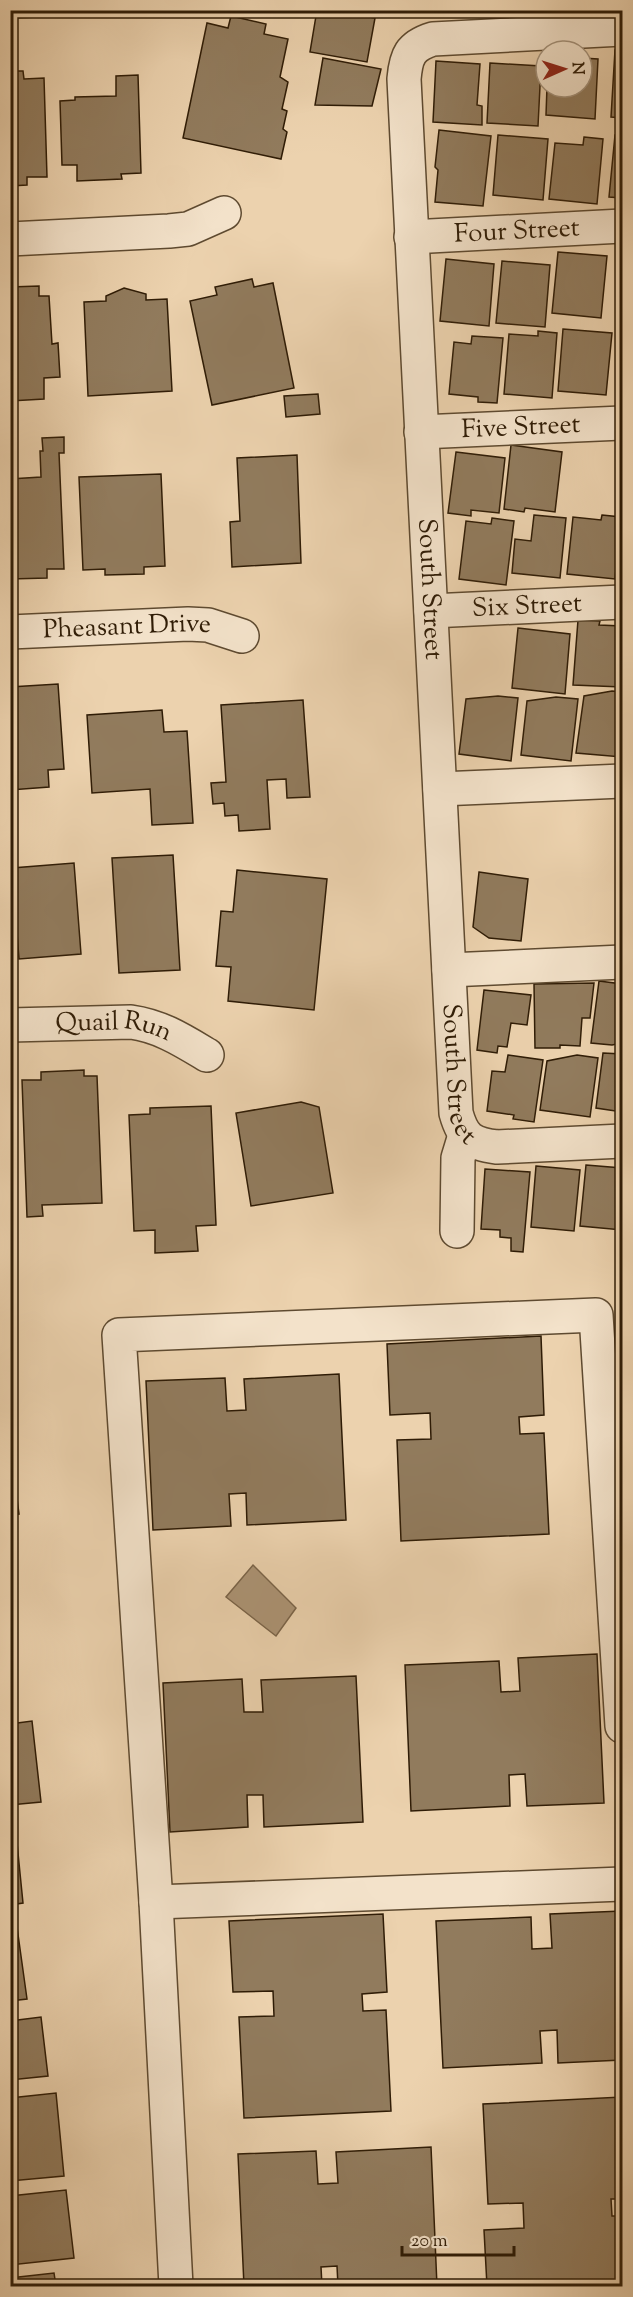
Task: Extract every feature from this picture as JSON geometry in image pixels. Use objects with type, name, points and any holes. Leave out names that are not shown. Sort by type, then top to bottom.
[{"type":"lane","name":"South Street","points":[[622,29],[449,37],[419,43],[410,52],[405,64],[404,79],[456,1113],[465,1135],[474,1142],[497,1147],[622,1141]]},
{"type":"lane","points":[[10,239],[188,229],[224,213]]},
{"type":"lane","name":"Four Street","points":[[411,237],[622,226]]},
{"type":"lane","name":"Five Street","points":[[421,432],[622,423]]},
{"type":"lane","name":"Six Street","points":[[431,611],[622,602]]},
{"type":"lane","name":"Pheasant Drive","points":[[10,632],[189,624],[208,625],[242,636]]},
{"type":"lane","points":[[440,789],[622,782]]},
{"type":"lane","points":[[449,970],[622,962]]},
{"type":"lane","name":"Quail Run","points":[[10,1025],[141,1023],[168,1032],[207,1055]]},
{"type":"lane","points":[[457,1231],[458,1158],[465,1135]]},
{"type":"lane","points":[[176,2286],[156,1902],[119,1335],[596,1315],[622,1726]]},
{"type":"lane","points":[[156,1902],[622,1884]]},
{"type":"shaded area","points":[[253,1565],[296,1608],[276,1636],[226,1597]]},
{"type":"building","points":[[10,10],[40,10],[40,17],[10,18]]},
{"type":"building","points":[[317,10],[375,18],[367,62],[310,52]]},
{"type":"building","points":[[231,16],[266,24],[264,34],[288,39],[280,77],[288,82],[282,109],[287,111],[283,129],[287,132],[281,159],[183,138],[207,23],[228,28]]},
{"type":"building","points":[[615,50],[622,51],[622,118],[611,117]]},
{"type":"building","points":[[323,58],[381,69],[372,106],[315,105]]},
{"type":"building","points":[[594,59],[598,59],[595,119],[546,115],[547,99],[594,99]]},
{"type":"building","points":[[436,61],[480,64],[477,105],[482,106],[482,125],[433,122]]},
{"type":"building","points":[[490,63],[534,66],[534,99],[539,99],[538,126],[487,123]]},
{"type":"building","points":[[10,71],[23,71],[24,79],[44,78],[47,177],[27,177],[27,185],[10,186]]},
{"type":"building","points":[[138,75],[141,173],[121,174],[122,179],[77,181],[77,165],[62,165],[60,101],[75,100],[75,97],[116,96],[116,76]]},
{"type":"building","points":[[439,130],[491,136],[483,206],[435,202],[438,170],[435,167]]},
{"type":"building","points":[[498,135],[548,139],[543,200],[493,195]]},
{"type":"building","points":[[615,135],[622,136],[622,198],[609,197]]},
{"type":"building","points":[[584,137],[603,139],[597,204],[549,199],[555,143],[583,145]]},
{"type":"building","points":[[558,252],[607,256],[601,318],[552,313]]},
{"type":"building","points":[[446,259],[494,264],[489,326],[440,321]]},
{"type":"building","points":[[502,261],[550,265],[545,327],[496,323]]},
{"type":"building","points":[[622,275],[622,311],[619,310]]},
{"type":"building","points":[[252,279],[254,287],[273,283],[294,388],[212,405],[190,301],[217,295],[215,287]]},
{"type":"building","points":[[39,286],[39,296],[49,296],[52,344],[58,343],[60,377],[44,378],[44,399],[10,401],[10,287]]},
{"type":"building","points":[[124,288],[146,294],[146,300],[167,299],[172,391],[88,396],[84,302],[106,301],[106,296]]},
{"type":"building","points":[[563,329],[612,333],[606,395],[558,391]]},
{"type":"building","points":[[538,331],[557,333],[552,398],[504,394],[509,334],[538,336]]},
{"type":"building","points":[[472,336],[503,338],[497,403],[478,402],[478,397],[449,394],[454,342],[471,344]]},
{"type":"building","points":[[318,394],[320,414],[286,417],[284,396]]},
{"type":"building","points":[[64,437],[64,453],[59,453],[64,569],[47,569],[47,578],[10,579],[10,479],[41,477],[42,438]]},
{"type":"building","points":[[511,445],[562,452],[555,512],[525,508],[524,512],[504,509]]},
{"type":"building","points":[[456,452],[505,458],[499,513],[471,510],[471,516],[448,513]]},
{"type":"building","points":[[297,455],[301,563],[232,567],[230,522],[240,521],[237,458]]},
{"type":"building","points":[[161,474],[165,566],[144,567],[144,574],[105,575],[105,569],[83,570],[79,477]]},
{"type":"building","points":[[534,515],[566,518],[560,578],[512,573],[515,539],[531,541]]},
{"type":"building","points":[[602,515],[621,517],[615,579],[567,574],[573,517],[601,520]]},
{"type":"building","points":[[492,518],[514,521],[506,585],[459,579],[466,521],[491,524]]},
{"type":"building","points":[[578,620],[600,621],[599,625],[622,626],[622,687],[573,685]]},
{"type":"building","points":[[518,628],[570,634],[565,694],[512,688]]},
{"type":"building","points":[[58,684],[64,769],[48,770],[49,787],[10,790],[10,687]]},
{"type":"building","points":[[612,691],[622,692],[622,757],[576,753],[584,696]]},
{"type":"building","points":[[498,696],[518,698],[511,761],[459,754],[466,699]]},
{"type":"building","points":[[556,697],[578,699],[571,761],[521,755],[527,701]]},
{"type":"building","points":[[303,700],[310,797],[287,798],[286,779],[267,780],[270,829],[239,831],[238,815],[225,816],[224,803],[213,804],[211,783],[226,782],[221,705]]},
{"type":"building","points":[[162,710],[164,732],[187,731],[193,823],[152,825],[150,789],[92,793],[87,715]]},
{"type":"building","points":[[173,855],[180,970],[119,973],[112,858]]},
{"type":"building","points":[[74,863],[81,954],[19,959],[12,868]]},
{"type":"building","points":[[237,870],[327,879],[314,1010],[228,1001],[231,967],[216,966],[221,911],[233,912]]},
{"type":"building","points":[[479,872],[528,879],[521,941],[489,938],[473,927]]},
{"type":"building","points":[[599,981],[622,984],[622,1043],[612,1045],[591,1043]]},
{"type":"building","points":[[594,983],[590,1018],[582,1018],[580,1046],[560,1045],[560,1048],[535,1048],[534,984]]},
{"type":"building","points":[[484,990],[531,995],[527,1025],[511,1023],[507,1047],[498,1046],[497,1053],[477,1050]]},
{"type":"building","points":[[603,1053],[622,1054],[622,1112],[596,1108]]},
{"type":"building","points":[[508,1055],[543,1060],[534,1122],[513,1119],[514,1115],[487,1111],[492,1071],[505,1072]]},
{"type":"building","points":[[577,1055],[598,1058],[590,1117],[540,1110],[547,1061]]},
{"type":"building","points":[[84,1070],[84,1076],[97,1076],[102,1203],[42,1205],[43,1216],[27,1217],[22,1080],[41,1080],[41,1072]]},
{"type":"building","points":[[301,1102],[319,1107],[333,1193],[251,1206],[236,1113]]},
{"type":"building","points":[[211,1106],[216,1225],[196,1226],[198,1251],[155,1253],[155,1230],[134,1231],[129,1115],[150,1114],[150,1108]]},
{"type":"building","points":[[586,1165],[622,1168],[622,1230],[580,1226]]},
{"type":"building","points":[[536,1166],[580,1170],[574,1231],[531,1227]]},
{"type":"building","points":[[485,1169],[530,1172],[523,1252],[511,1251],[511,1238],[500,1237],[500,1230],[481,1229]]},
{"type":"building","points":[[541,1336],[544,1415],[519,1417],[520,1434],[544,1433],[549,1534],[401,1541],[397,1440],[431,1439],[430,1413],[390,1415],[387,1344]]},
{"type":"building","points":[[339,1374],[346,1520],[247,1525],[246,1493],[229,1494],[231,1526],[153,1530],[146,1381],[225,1378],[227,1411],[246,1410],[244,1379]]},
{"type":"building","points":[[10,1444],[19,1514],[10,1515]]},
{"type":"building","points":[[597,1654],[604,1803],[527,1806],[525,1774],[509,1775],[510,1806],[411,1811],[405,1665],[499,1661],[501,1692],[520,1691],[518,1658]]},
{"type":"building","points":[[356,1676],[363,1822],[264,1827],[263,1795],[247,1795],[248,1827],[170,1832],[163,1683],[242,1679],[244,1712],[263,1712],[261,1680]]},
{"type":"building","points":[[32,1721],[41,1802],[10,1805],[10,1724]]},
{"type":"building","points":[[15,1823],[23,1903],[10,1905],[10,1824]]},
{"type":"building","points":[[622,1911],[622,2060],[558,2063],[557,2030],[540,2031],[542,2063],[443,2068],[436,1921],[531,1917],[532,1949],[552,1948],[550,1914]]},
{"type":"building","points":[[383,1914],[387,1992],[362,1994],[363,2011],[386,2010],[391,2111],[244,2118],[239,2017],[274,2016],[273,1991],[233,1992],[229,1921]]},
{"type":"building","points":[[16,1920],[27,1999],[10,2001],[10,1921]]},
{"type":"building","points":[[41,2017],[48,2076],[10,2080],[10,2021]]},
{"type":"building","points":[[56,2093],[64,2176],[10,2181],[10,2098]]},
{"type":"building","points":[[622,2097],[622,2199],[611,2199],[612,2216],[622,2216],[622,2286],[487,2286],[484,2230],[524,2228],[523,2203],[488,2204],[483,2104]]},
{"type":"building","points":[[431,2147],[437,2286],[338,2286],[337,2266],[321,2267],[322,2286],[244,2286],[238,2154],[316,2151],[318,2184],[338,2183],[336,2152]]},
{"type":"building","points":[[66,2190],[74,2258],[10,2265],[10,2196]]},
{"type":"building","points":[[54,2273],[56,2286],[10,2286],[10,2278]]}]
